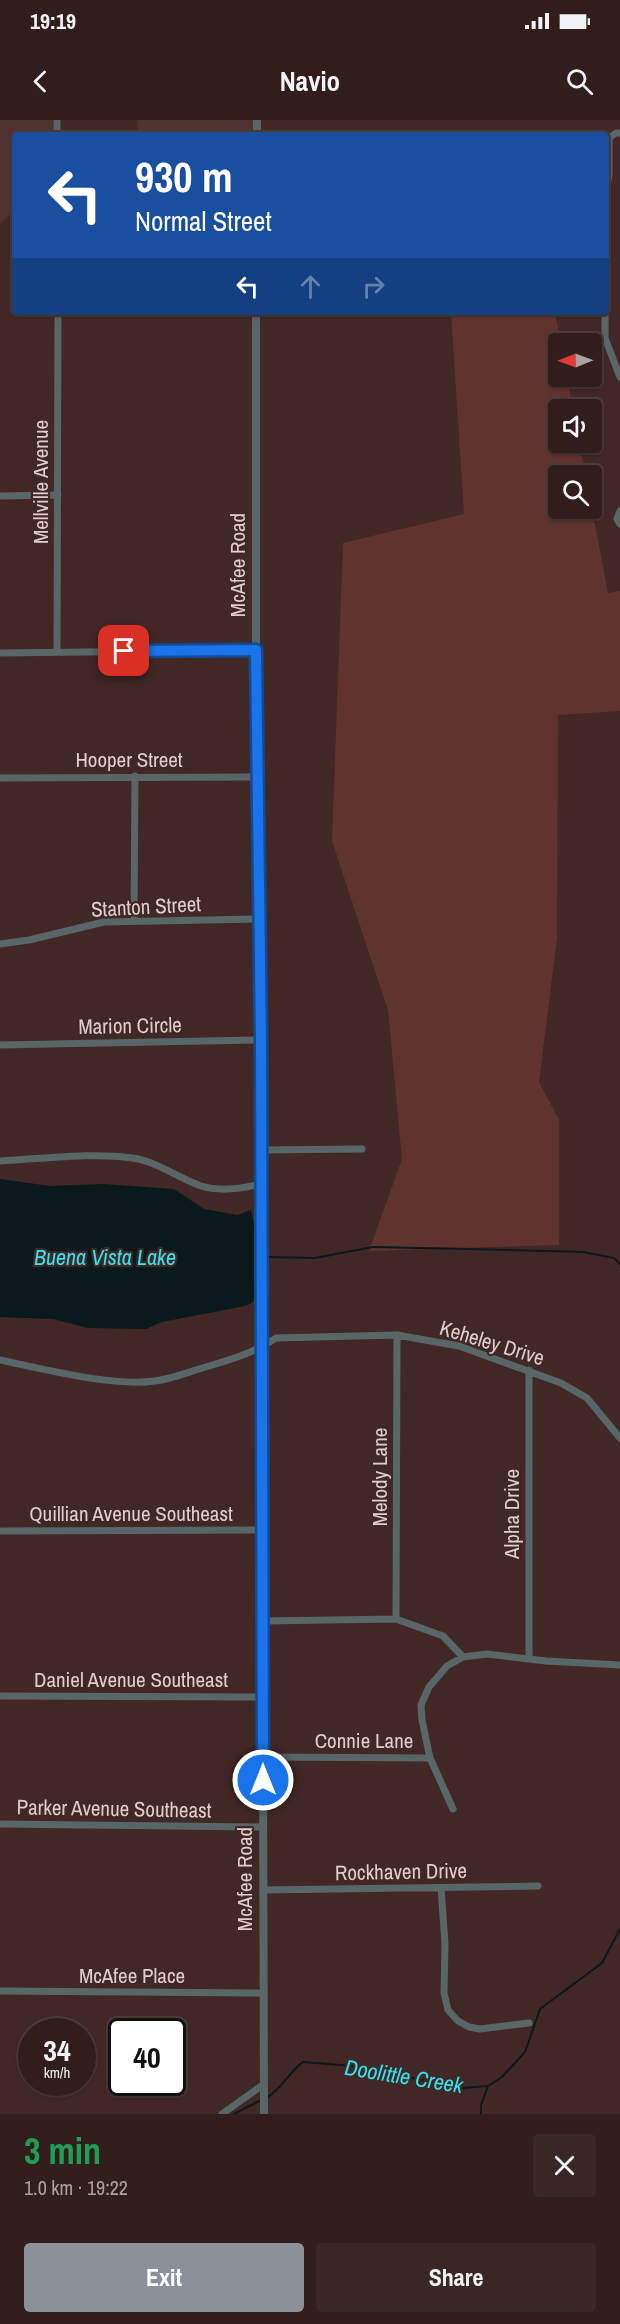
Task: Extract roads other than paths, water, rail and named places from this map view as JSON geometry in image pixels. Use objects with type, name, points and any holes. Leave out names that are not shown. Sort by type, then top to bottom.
[{"type":"street","points":[[609,138],[609,174]]},
{"type":"street","name":"Mellville Avenue","points":[[57,652],[58,315]]},
{"type":"street","name":"McAfee Road","points":[[255,315],[257,777],[261,1040],[264,2114]]},
{"type":"street","points":[[605,315],[605,338],[620,377]]},
{"type":"street","points":[[0,496],[58,495]]},
{"type":"street","points":[[620,511],[617,519],[620,524]]},
{"type":"street","points":[[0,653],[256,650]]},
{"type":"street","points":[[134,921],[135,776]]},
{"type":"street","name":"Hooper Street","points":[[0,778],[257,777]]},
{"type":"street","name":"Stanton Street","points":[[0,944],[29,940],[104,922],[260,919]]},
{"type":"street","name":"Marion Circle","points":[[0,1045],[261,1040]]},
{"type":"street","points":[[261,1150],[362,1149]]},
{"type":"street","points":[[0,1161],[106,1156],[131,1158],[146,1161],[210,1188],[238,1189],[260,1184]]},
{"type":"street","name":"Keheley Drive","points":[[0,1360],[52,1371],[115,1380],[155,1381],[227,1361],[262,1348],[276,1338],[397,1335],[459,1346],[561,1383],[587,1398],[620,1438]]},
{"type":"street","name":"Melody Lane","points":[[396,1619],[397,1335]]},
{"type":"street","name":"Alpha Drive","points":[[529,1370],[529,1658]]},
{"type":"street","name":"Quillian Avenue Southeast","points":[[0,1531],[262,1530]]},
{"type":"street","points":[[263,1621],[396,1619],[443,1636],[463,1657]]},
{"type":"street","points":[[453,1809],[430,1758],[421,1705],[429,1687],[447,1665],[463,1657],[487,1654],[620,1665]]},
{"type":"street","name":"Daniel Avenue Southeast","points":[[0,1696],[262,1697]]},
{"type":"street","name":"Connie Lane","points":[[262,1757],[430,1758]]},
{"type":"street","name":"Parker Avenue Southeast","points":[[0,1824],[263,1827]]},
{"type":"street","name":"Rockhaven Drive","points":[[264,1890],[538,1886]]},
{"type":"street","points":[[441,1888],[445,1944],[444,1993],[448,2010],[458,2021],[469,2027],[480,2029],[529,2023]]},
{"type":"street","name":"McAfee Place","points":[[0,1991],[263,1993]]},
{"type":"street","points":[[222,2114],[264,2084]]},
{"type":"water","name":"Buena Vista Lake","points":[[0,1179],[50,1186],[104,1184],[174,1189],[204,1209],[238,1215],[251,1210],[254,1224],[254,1300],[245,1306],[162,1322],[146,1329],[88,1328],[53,1319],[0,1317]]},
{"type":"waterway","points":[[265,1257],[315,1258],[373,1247],[583,1252],[614,1258],[620,1264]]},
{"type":"waterway","name":"Doolittle Creek","points":[[266,2098],[303,2062],[353,2066],[462,2088],[488,2086],[502,2077],[525,2052],[540,2009],[602,1963],[620,1929]]},
{"type":"waterway","points":[[481,2114],[481,2105],[488,2086]]},
{"type":"waterway","name":"Doolittle Creek","points":[[234,2114],[261,2100]]}]
